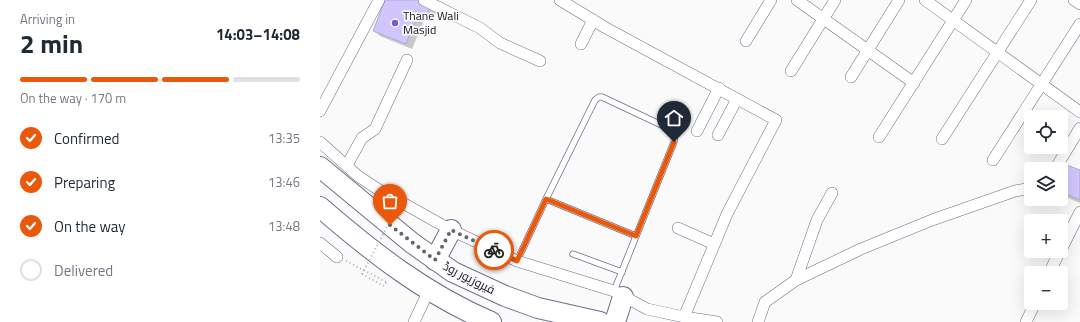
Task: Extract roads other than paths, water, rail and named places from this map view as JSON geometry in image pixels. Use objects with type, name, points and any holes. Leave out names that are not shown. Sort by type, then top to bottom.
[{"type":"highway","name":"فیروزپور روڈ","points":[[320,167],[412,243],[453,272],[505,296],[538,308],[600,322]]},
{"type":"highway","points":[[320,207],[375,254],[429,290],[465,317],[491,322]]},
{"type":"highway","points":[[435,260],[451,230]]},
{"type":"highway","points":[[615,322],[618,294]]},
{"type":"street","points":[[320,111],[379,0]]},
{"type":"street","points":[[424,0],[480,28],[500,43],[540,61]]},
{"type":"street","points":[[560,0],[593,20],[776,120],[727,214],[684,317]]},
{"type":"street","points":[[746,41],[771,0]]},
{"type":"street","points":[[797,0],[914,83]]},
{"type":"street","points":[[791,71],[835,0]]},
{"type":"street","points":[[852,77],[867,50],[899,0]]},
{"type":"street","points":[[925,0],[952,21],[1080,112]]},
{"type":"street","points":[[880,137],[966,0]]},
{"type":"street","points":[[942,139],[1031,0]]},
{"type":"street","points":[[1074,0],[1080,4]]},
{"type":"street","points":[[581,44],[593,20]]},
{"type":"street","points":[[993,160],[1080,24]]},
{"type":"street","points":[[347,165],[362,138],[375,129],[407,60]]},
{"type":"street","points":[[697,131],[719,88]]},
{"type":"street","points":[[718,135],[737,98]]},
{"type":"street","points":[[1059,162],[1080,128]]},
{"type":"street","points":[[320,142],[358,176],[376,188],[451,230],[517,261],[618,294],[647,309],[717,322]]},
{"type":"street","points":[[758,322],[765,302],[796,280],[861,250],[932,220],[1015,191],[1024,189]]},
{"type":"street","points":[[796,280],[817,220],[832,193]]},
{"type":"street","points":[[1068,236],[1080,212]]},
{"type":"street","points":[[678,228],[714,244]]},
{"type":"street","points":[[320,243],[337,257]]},
{"type":"street","points":[[414,322],[429,290]]},
{"type":"street","points":[[1026,322],[1031,310]]},
{"type":"lane","points":[[517,261],[595,100],[602,97],[670,129],[675,135],[674,142],[622,272],[618,294]]},
{"type":"lane","points":[[546,199],[636,236]]},
{"type":"lane","points":[[573,254],[622,272]]},
{"type":"place","name":"Thane Wali Masjid","points":[[395,23]]}]
